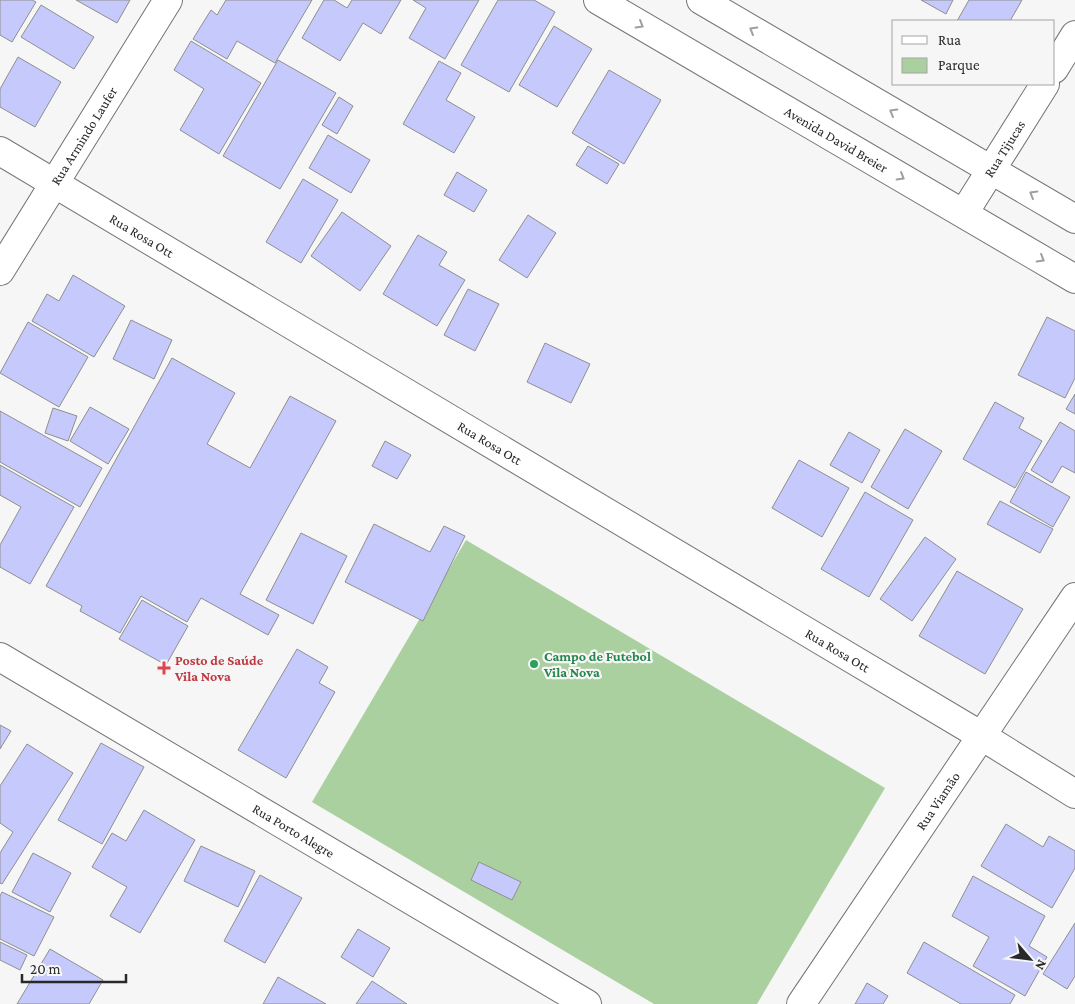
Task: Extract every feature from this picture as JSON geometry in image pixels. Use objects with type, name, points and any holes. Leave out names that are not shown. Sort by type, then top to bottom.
[{"type":"street","name":"Rua Armindo Laufer","points":[[0,271],[168,0]]},
{"type":"street","name":"Avenida David Breier","points":[[598,0],[1075,279]]},
{"type":"street","points":[[701,0],[1075,219]]},
{"type":"street","points":[[1055,67],[1075,35]]},
{"type":"street","name":"Rua Tijucas","points":[[964,213],[1044,85]]},
{"type":"street","name":"Rua Rosa Ott","points":[[0,151],[980,735],[1075,794]]},
{"type":"street","name":"Rua Viamão","points":[[801,1004],[980,735],[1075,597]]},
{"type":"street","name":"Rua Porto Alegre","points":[[0,657],[586,1004]]},
{"type":"green space","name":"Campo de Futebol Vila Nova","points":[[466,540],[885,788],[757,1004],[654,1004],[312,802]]},
{"type":"building","points":[[0,0],[32,0],[36,2],[12,42],[0,35]]},
{"type":"building","points":[[76,0],[130,0],[117,23]]},
{"type":"building","points":[[226,0],[312,0],[275,63],[237,41],[227,59],[193,39],[211,10],[217,15]]},
{"type":"building","points":[[324,0],[334,0],[347,8],[352,0],[401,0],[381,34],[363,23],[340,61],[302,38]]},
{"type":"building","points":[[413,0],[479,0],[445,59],[409,38],[426,8]]},
{"type":"building","points":[[498,0],[534,0],[555,12],[509,92],[461,65]]},
{"type":"building","points":[[921,0],[953,0],[946,14]]},
{"type":"building","points":[[969,0],[1022,0],[1011,20],[958,20]]},
{"type":"building","points":[[41,5],[94,37],[74,69],[21,37]]},
{"type":"building","points":[[554,26],[592,49],[557,107],[519,85]]},
{"type":"building","points":[[191,41],[261,83],[219,154],[180,130],[204,89],[174,70]]},
{"type":"building","points":[[18,57],[61,82],[35,127],[0,107],[0,89]]},
{"type":"building","points":[[278,60],[336,93],[280,189],[223,156]]},
{"type":"building","points":[[439,61],[461,73],[446,100],[475,117],[454,153],[403,124]]},
{"type":"building","points":[[609,70],[661,100],[624,164],[572,133]]},
{"type":"building","points":[[339,97],[353,106],[337,134],[322,125]]},
{"type":"building","points":[[328,135],[370,160],[351,193],[309,168]]},
{"type":"building","points":[[588,146],[619,164],[607,184],[576,165]]},
{"type":"building","points":[[457,172],[487,190],[474,212],[444,195]]},
{"type":"building","points":[[303,179],[338,200],[301,263],[266,242]]},
{"type":"building","points":[[342,212],[391,246],[360,291],[311,256]]},
{"type":"building","points":[[528,215],[556,233],[527,278],[499,260]]},
{"type":"building","points":[[418,235],[447,252],[439,265],[465,280],[437,326],[383,294]]},
{"type":"building","points":[[73,275],[125,306],[94,357],[32,321],[47,294],[59,301]]},
{"type":"building","points":[[468,289],[499,304],[475,351],[444,335]]},
{"type":"building","points":[[1047,317],[1075,331],[1075,378],[1065,398],[1018,375]]},
{"type":"building","points":[[131,320],[172,340],[154,379],[113,359]]},
{"type":"building","points":[[28,322],[88,357],[59,407],[0,373]]},
{"type":"building","points":[[545,343],[590,364],[571,403],[527,382]]},
{"type":"building","points":[[172,358],[235,393],[207,444],[250,468],[290,396],[336,421],[240,594],[279,615],[268,635],[201,598],[187,622],[141,596],[120,633],[80,611],[82,606],[46,586]]},
{"type":"building","points":[[1075,394],[1075,414],[1066,409]]},
{"type":"building","points":[[995,402],[1024,418],[1019,428],[1042,441],[1015,488],[963,459]]},
{"type":"building","points":[[90,407],[129,429],[108,464],[70,441]]},
{"type":"building","points":[[53,408],[77,416],[68,441],[45,433]]},
{"type":"building","points":[[0,411],[102,468],[80,507],[0,462]]},
{"type":"building","points":[[1060,422],[1075,431],[1075,473],[1062,466],[1052,483],[1031,470]]},
{"type":"building","points":[[905,429],[942,451],[908,509],[871,487]]},
{"type":"building","points":[[849,432],[880,450],[862,483],[830,465]]},
{"type":"building","points":[[385,441],[411,455],[397,479],[372,466]]},
{"type":"building","points":[[799,460],[849,488],[822,537],[772,508]]},
{"type":"building","points":[[0,465],[74,507],[30,584],[0,567],[0,545],[21,507],[0,495]]},
{"type":"building","points":[[1026,472],[1070,497],[1053,527],[1010,502]]},
{"type":"building","points":[[865,492],[913,520],[869,597],[821,569]]},
{"type":"building","points":[[1000,501],[1053,529],[1040,553],[987,524]]},
{"type":"building","points":[[374,524],[430,552],[444,526],[465,536],[423,621],[345,582]]},
{"type":"building","points":[[301,533],[347,556],[313,624],[266,600]]},
{"type":"building","points":[[925,537],[956,559],[912,621],[880,599]]},
{"type":"building","points":[[957,571],[1023,609],[985,674],[919,636]]},
{"type":"building","points":[[142,600],[188,626],[166,665],[119,639]]},
{"type":"building","points":[[297,649],[328,667],[319,683],[335,692],[286,778],[238,750]]},
{"type":"building","points":[[0,725],[11,731],[0,749]]},
{"type":"building","points":[[101,743],[144,767],[102,844],[58,820]]},
{"type":"building","points":[[27,744],[73,773],[2,884],[0,883],[0,853],[13,832],[0,823],[0,786]]},
{"type":"building","points":[[144,810],[195,840],[140,933],[110,916],[127,887],[92,867],[112,833],[126,841]]},
{"type":"building","points":[[1006,824],[1043,847],[1049,836],[1075,851],[1075,868],[1052,908],[981,866]]},
{"type":"building","points":[[201,846],[255,871],[238,907],[184,881]]},
{"type":"building","points":[[33,853],[71,873],[50,912],[12,892]]},
{"type":"building","points":[[479,862],[521,882],[512,900],[471,880]]},
{"type":"building","points":[[260,875],[302,898],[265,963],[224,941]]},
{"type":"building","points":[[973,876],[1045,916],[1029,946],[1047,957],[1025,996],[973,966],[989,937],[952,916]]},
{"type":"building","points":[[2,892],[54,917],[34,956],[0,939],[0,896]]},
{"type":"building","points":[[1075,923],[1075,976],[1067,989],[1043,974]]},
{"type":"building","points":[[358,929],[390,948],[373,977],[341,957]]},
{"type":"building","points":[[0,942],[27,955],[20,970],[0,960]]},
{"type":"building","points":[[924,942],[1015,995],[1010,1004],[961,1004],[907,973]]},
{"type":"building","points":[[50,949],[103,980],[89,1004],[17,1004]]},
{"type":"building","points":[[278,977],[326,1004],[263,1004]]},
{"type":"building","points":[[372,981],[407,1004],[356,1004]]},
{"type":"building","points":[[867,983],[888,996],[883,1004],[855,1004]]},
{"type":"place","name":"Campo de Futebol Vila Nova","points":[[534,664]]},
{"type":"place","name":"Posto de Saúde Vila Nova","points":[[164,668]]}]
